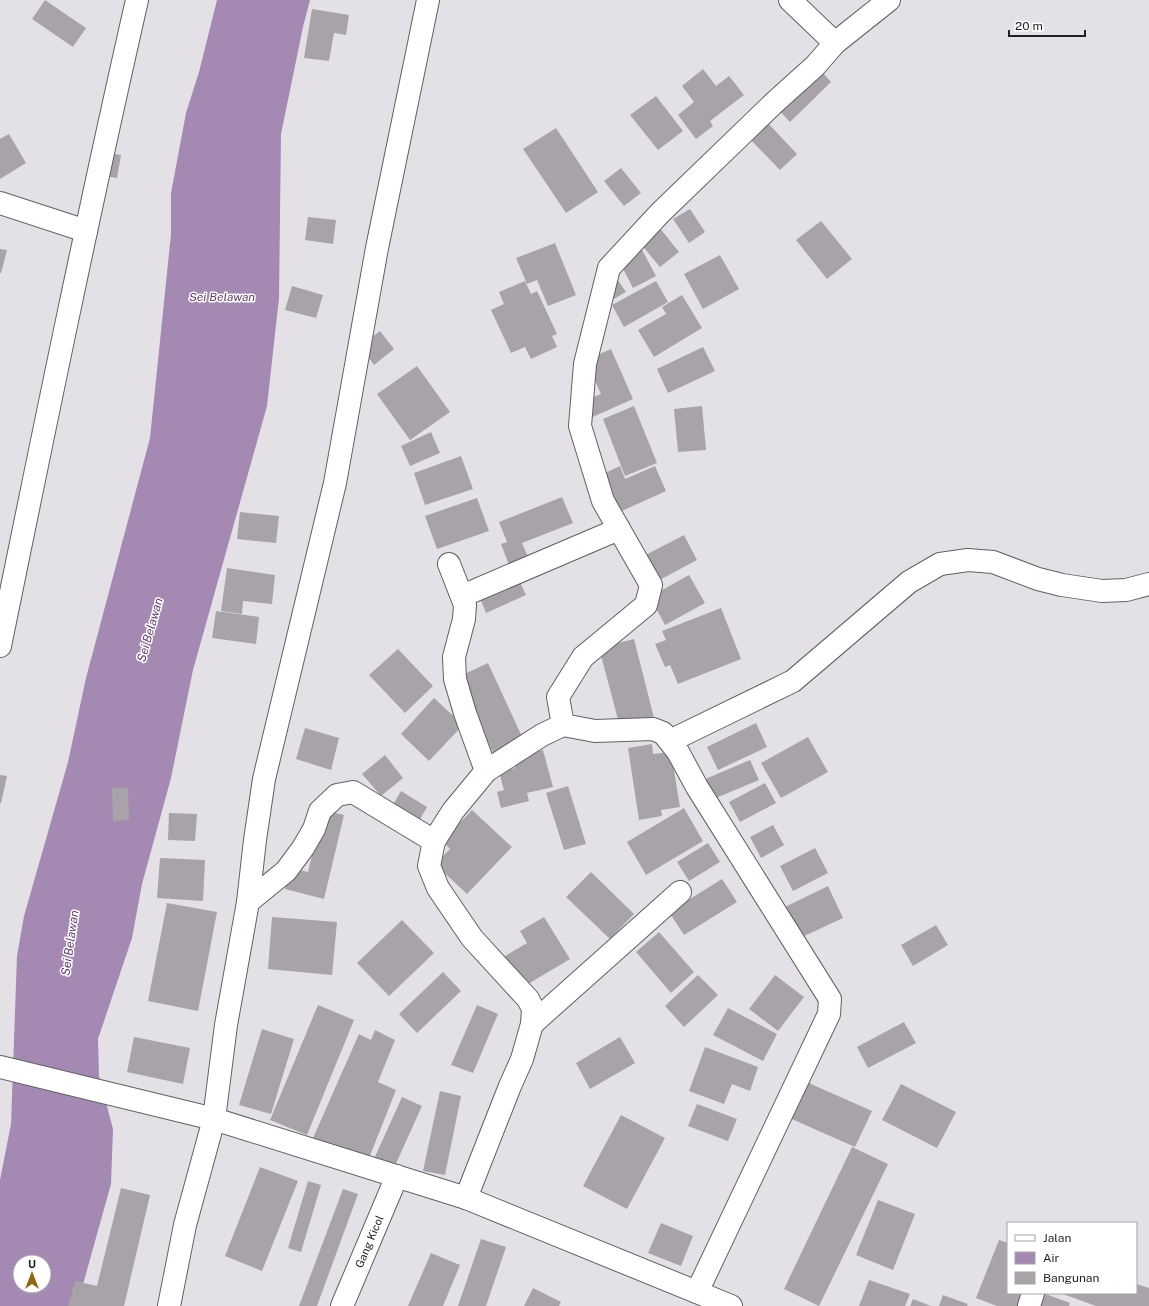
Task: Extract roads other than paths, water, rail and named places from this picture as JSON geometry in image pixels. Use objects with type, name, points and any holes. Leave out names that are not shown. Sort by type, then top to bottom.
[{"type":"street","points":[[0,646],[86,231],[137,0]]},
{"type":"street","points":[[169,1306],[185,1225],[214,1119],[226,1025],[248,902],[264,779],[335,483],[377,248],[428,0]]},
{"type":"street","points":[[790,0],[835,43]]},
{"type":"street","points":[[563,725],[558,697],[583,657],[646,605],[651,586],[603,501],[580,426],[585,364],[609,268],[660,213],[775,102],[815,66],[835,43],[889,0]]},
{"type":"street","points":[[0,203],[86,231]]},
{"type":"street","points":[[462,596],[619,529]]},
{"type":"street","points":[[670,741],[793,681],[909,582],[940,564],[968,560],[993,562],[1038,579],[1062,585],[1102,591],[1126,590],[1149,584]]},
{"type":"street","points":[[449,564],[465,605],[464,619],[454,657],[455,678],[465,713],[486,771]]},
{"type":"street","points":[[466,1198],[522,1059],[532,1024],[533,1009],[528,999],[472,938],[438,888],[429,866],[434,841],[453,811],[486,771],[542,735],[563,725],[595,731],[653,729],[663,734],[678,752],[697,787],[830,999],[829,1014],[697,1292]]},
{"type":"street","points":[[248,902],[286,871],[303,848],[314,829],[320,811],[337,795],[352,792],[434,841]]},
{"type":"street","points":[[532,1024],[680,892]]},
{"type":"street","points":[[0,1067],[214,1119],[466,1198],[731,1306]]},
{"type":"street","name":"Gang Kicol","points":[[342,1306],[397,1176]]},
{"type":"street","points":[[1029,1306],[1033,1294]]},
{"type":"water","name":"Sei Belawan","points":[[217,0],[310,0],[281,134],[279,298],[267,406],[193,670],[171,778],[142,884],[132,938],[98,1039],[99,1076],[113,1129],[111,1184],[77,1306],[0,1306],[0,1180],[11,1124],[17,956],[24,916],[68,762],[86,678],[150,438],[171,234],[171,193],[186,113],[199,72]]}]
